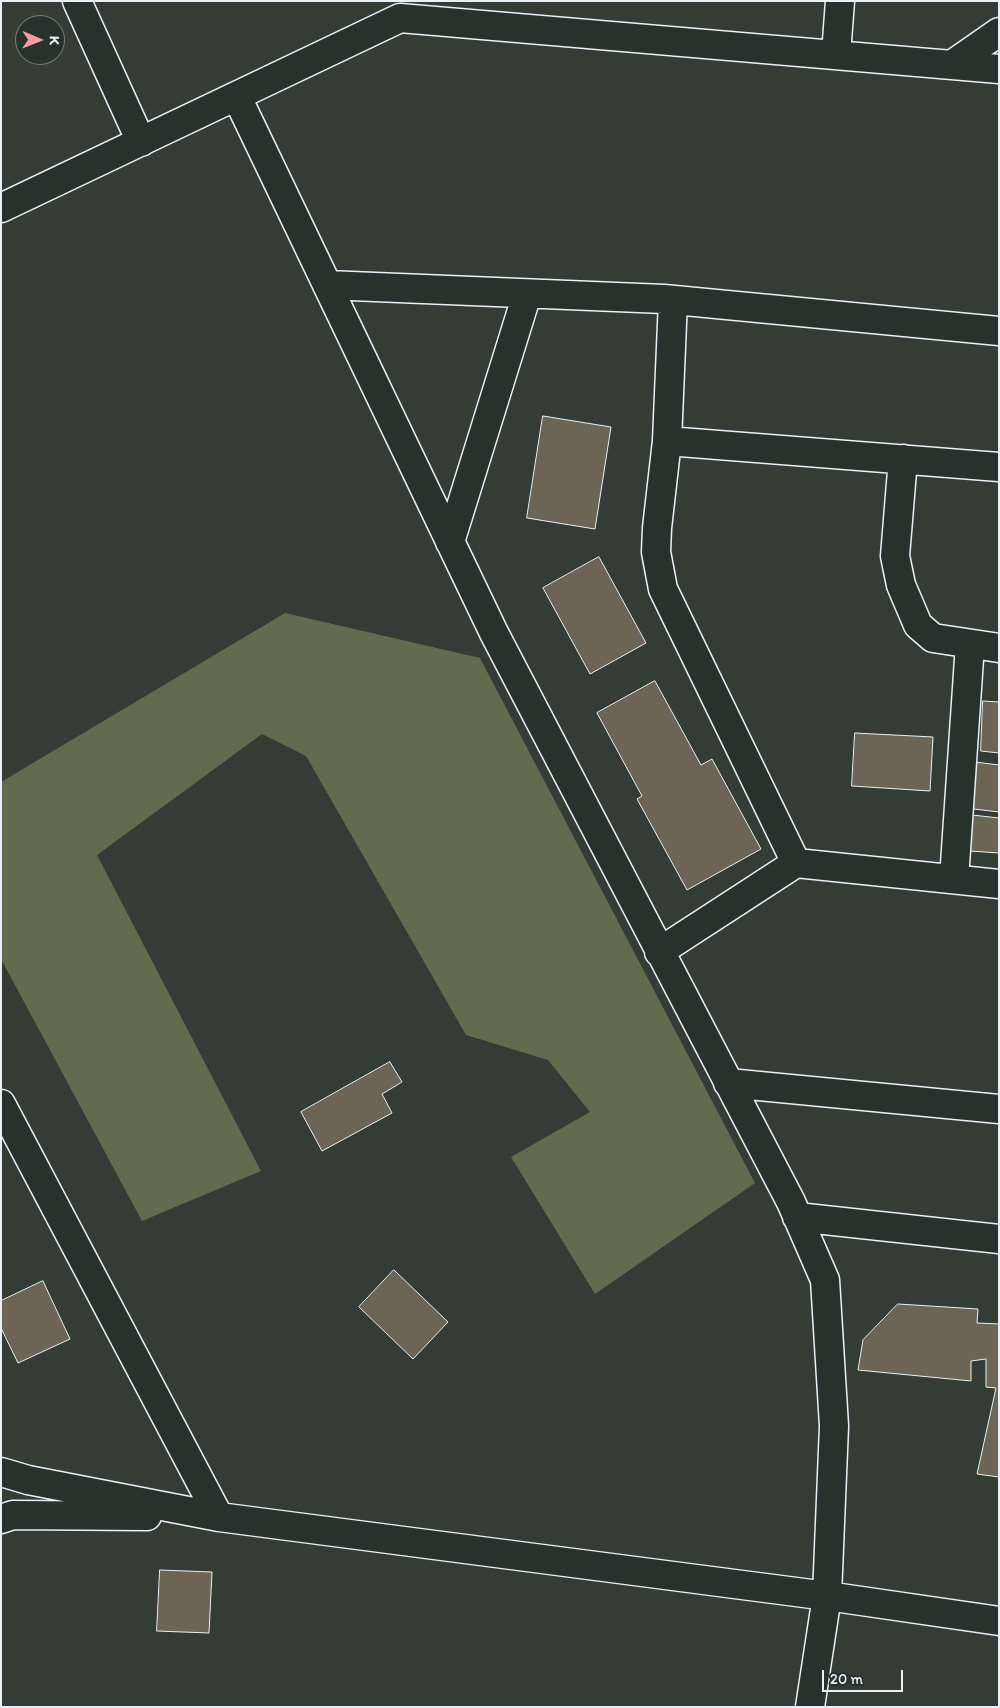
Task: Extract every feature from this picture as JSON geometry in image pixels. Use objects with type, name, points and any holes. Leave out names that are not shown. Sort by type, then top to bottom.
[{"type":"street","points":[[77,1],[141,142]]},
{"type":"street","points":[[836,54],[840,1]]},
{"type":"street","points":[[1,208],[237,97],[401,10],[999,69]]},
{"type":"street","points":[[953,64],[999,32]]},
{"type":"street","points":[[237,97],[494,633],[797,1217],[825,1280],[834,1426],[827,1596],[810,1707]]},
{"type":"street","points":[[327,285],[673,300],[999,331]]},
{"type":"street","points":[[450,542],[527,294]]},
{"type":"street","points":[[673,300],[667,441],[656,552],[664,590],[796,863]]},
{"type":"street","points":[[667,441],[999,467]]},
{"type":"street","points":[[903,459],[895,556],[901,585],[918,625],[933,638],[999,648]]},
{"type":"street","points":[[954,879],[970,644]]},
{"type":"street","points":[[659,952],[796,863],[999,884]]},
{"type":"street","points":[[728,1083],[999,1109]]},
{"type":"street","points":[[1,1104],[219,1517]]},
{"type":"street","points":[[797,1217],[999,1239]]},
{"type":"street","points":[[1,1472],[28,1480],[219,1517],[827,1596],[999,1621]]},
{"type":"street","points":[[1,1519],[13,1516],[219,1517]]},
{"type":"green space","points":[[285,613],[480,658],[755,1183],[595,1294],[511,1157],[590,1112],[548,1060],[466,1035],[306,756],[262,734],[97,855],[261,1171],[142,1221],[1,959],[1,782]]},
{"type":"building","points":[[543,416],[611,427],[595,529],[527,518]]},
{"type":"building","points":[[599,557],[646,643],[590,674],[543,588]]},
{"type":"building","points":[[655,681],[701,765],[712,759],[761,849],[687,890],[637,799],[642,796],[597,713]]},
{"type":"building","points":[[983,701],[999,702],[999,753],[981,751]]},
{"type":"building","points":[[855,733],[933,737],[930,791],[852,786]]},
{"type":"building","points":[[975,762],[999,765],[999,812],[974,809]]},
{"type":"building","points":[[972,815],[999,818],[999,853],[970,851]]},
{"type":"building","points":[[390,1062],[402,1082],[382,1094],[392,1113],[322,1151],[301,1112]]},
{"type":"building","points":[[394,1270],[448,1322],[413,1359],[359,1307]]},
{"type":"building","points":[[43,1281],[70,1339],[18,1363],[1,1328],[1,1301]]},
{"type":"building","points":[[898,1304],[978,1309],[977,1323],[999,1324],[999,1477],[977,1474],[996,1388],[986,1387],[986,1359],[971,1361],[971,1381],[858,1370],[863,1340]]},
{"type":"building","points":[[160,1570],[212,1572],[209,1633],[157,1631]]}]
